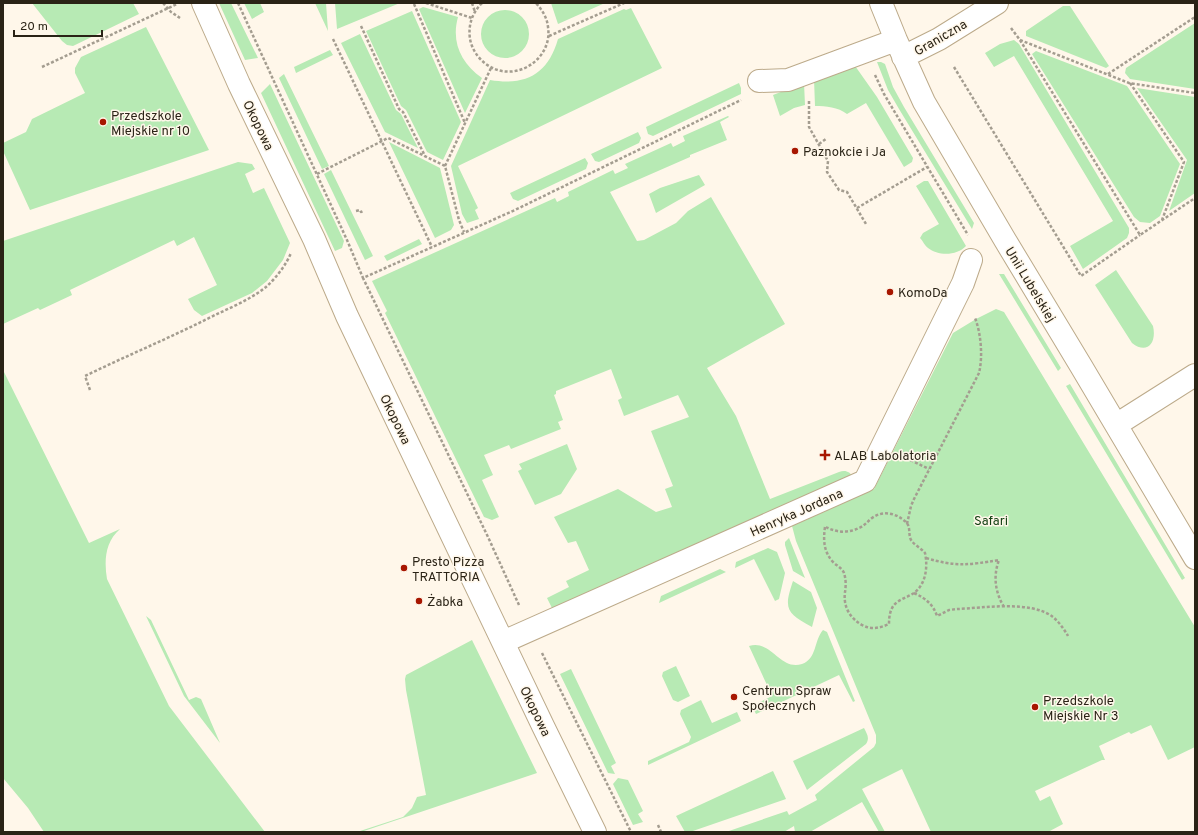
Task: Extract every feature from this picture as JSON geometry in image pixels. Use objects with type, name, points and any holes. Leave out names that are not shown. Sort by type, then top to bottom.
[{"type":"street","name":"Okopowa","points":[[203,3],[239,84],[314,239],[347,316],[595,832]]},
{"type":"street","name":"Unii Lubelskiej","points":[[881,3],[924,102],[963,170],[1195,558]]},
{"type":"street","name":"Graniczna","points":[[758,81],[788,80],[939,39],[997,3]]},
{"type":"street","name":"Henryka Jordana","points":[[503,642],[865,481],[958,292],[971,260]]},
{"type":"street","points":[[1116,425],[1195,375]]},
{"type":"path","points":[[163,3],[171,12],[183,20]]},
{"type":"path","points":[[42,67],[180,3]]},
{"type":"path","points":[[238,3],[347,240],[362,278],[488,537],[530,629],[631,832]]},
{"type":"path","points":[[426,3],[472,18]]},
{"type":"path","points":[[472,3],[475,12]]},
{"type":"path","points":[[482,3],[475,12],[470,25],[471,43],[477,56],[491,68],[511,72],[526,68],[534,63],[541,56],[547,44],[549,36],[546,17],[536,3]]},
{"type":"path","points":[[549,36],[624,3]]},
{"type":"path","points":[[414,4],[466,123]]},
{"type":"path","points":[[1108,74],[1195,17]]},
{"type":"path","points":[[361,26],[399,109],[404,112],[425,156]]},
{"type":"path","points":[[1011,28],[1020,40],[1140,235]]},
{"type":"path","points":[[333,39],[432,247]]},
{"type":"path","points":[[1020,40],[1129,83],[1195,93]]},
{"type":"path","points":[[954,67],[1081,276],[1195,198]]},
{"type":"path","points":[[464,232],[459,220],[445,166],[491,68]]},
{"type":"path","points":[[874,74],[884,94],[970,238]]},
{"type":"path","points":[[362,278],[515,210],[743,99],[758,81]]},
{"type":"path","points":[[1129,83],[1184,162],[1162,220]]},
{"type":"path","points":[[810,105],[809,127],[828,161],[827,172],[838,190],[847,192],[866,224]]},
{"type":"path","points":[[317,174],[388,138],[445,166]]},
{"type":"path","points":[[818,144],[826,139]]},
{"type":"path","points":[[857,208],[927,167]]},
{"type":"path","points":[[356,211],[363,211]]},
{"type":"path","points":[[90,390],[85,376],[186,330],[253,296],[266,287],[288,260],[292,249]]},
{"type":"path","points":[[825,526],[823,542],[830,558],[844,573],[846,586],[844,594],[846,608],[850,616],[869,628],[877,628],[889,624],[889,617],[895,604],[914,593],[920,586],[926,572],[926,558],[922,550],[911,539],[907,524],[911,506],[979,373],[981,348],[978,325],[976,319],[958,292]]},
{"type":"path","points":[[808,506],[816,520],[836,531],[852,531],[860,528],[874,517],[886,513],[898,516],[907,524]]},
{"type":"path","points":[[926,558],[961,565],[998,560],[995,575],[996,588],[1004,607]]},
{"type":"path","points":[[914,593],[921,596],[930,604],[935,610],[937,616],[950,610],[1004,607],[1027,607],[1036,609],[1052,616],[1064,629],[1068,636]]},
{"type":"path","points":[[658,825],[661,832]]},
{"type":"green space","points":[[32,3],[133,3],[139,14],[73,46],[67,45],[62,41]]},
{"type":"green space","points":[[219,3],[231,3],[258,58],[245,60]]},
{"type":"green space","points":[[244,3],[260,3],[264,12],[252,19]]},
{"type":"green space","points":[[315,3],[326,3],[328,31]]},
{"type":"green space","points":[[335,3],[400,3],[337,29]]},
{"type":"green space","points":[[551,3],[605,3],[558,24]]},
{"type":"green space","points":[[1063,6],[1070,6],[1109,66],[1106,68],[1026,36],[1026,31]]},
{"type":"green space","points":[[423,7],[458,17],[456,35],[457,43],[463,59],[468,66],[482,78],[465,113],[419,9]]},
{"type":"green space","points":[[631,8],[662,68],[458,166],[478,208],[475,210],[479,219],[467,223],[462,214],[451,166],[490,80],[514,81],[525,79],[534,75],[542,69],[548,61],[554,51],[558,39],[624,9],[626,10]]},
{"type":"green space","points":[[500,10],[510,10],[522,17],[529,29],[529,39],[522,51],[510,58],[500,58],[492,54],[485,47],[481,39],[481,29],[485,21],[492,14]]},
{"type":"green space","points":[[412,11],[461,122],[443,160],[427,152],[406,110],[401,106],[366,31]]},
{"type":"green space","points":[[1195,23],[1195,89],[1130,79],[1125,73],[1126,68]]},
{"type":"green space","points":[[146,27],[209,150],[30,210],[3,151],[3,143],[26,132],[32,119],[85,93],[75,73],[75,68],[81,57]]},
{"type":"green space","points":[[360,34],[396,110],[401,114],[418,148],[385,132],[341,43]]},
{"type":"green space","points":[[1014,40],[1019,44],[1129,228],[1127,238],[1083,269],[1070,246],[1113,221],[1014,56],[994,67],[985,53],[1000,44]]},
{"type":"green space","points":[[330,50],[333,55],[296,73],[294,67]]},
{"type":"green space","points":[[1036,51],[1127,86],[1180,164],[1160,216],[1150,223],[1140,222],[1134,217],[1032,54]]},
{"type":"green space","points":[[877,62],[885,64],[893,87],[904,107],[974,223],[972,229],[888,90]]},
{"type":"green space","points":[[853,63],[877,97],[913,158],[912,162],[904,167],[866,103],[847,114],[832,107],[815,106],[814,79]]},
{"type":"green space","points":[[284,74],[329,166],[322,169],[279,78]]},
{"type":"green space","points":[[739,83],[741,94],[653,136],[648,134],[646,127]]},
{"type":"green space","points":[[804,83],[805,105],[794,108],[780,116],[773,95]]},
{"type":"green space","points":[[270,84],[344,241],[342,248],[335,251],[261,93]]},
{"type":"green space","points":[[1137,88],[1195,97],[1195,193],[1169,211],[1187,160]]},
{"type":"green space","points":[[728,116],[729,117],[720,122],[727,140],[690,155],[690,157],[610,192],[637,241],[644,240],[676,223],[688,211],[711,197],[785,324],[707,368],[736,416],[770,499],[841,471],[849,472],[853,478],[552,608],[547,598],[569,587],[566,581],[589,570],[576,541],[568,543],[554,517],[618,489],[656,512],[672,507],[665,489],[673,486],[651,431],[689,417],[678,395],[624,416],[618,400],[622,398],[611,369],[556,391],[556,394],[554,395],[563,420],[558,422],[561,429],[511,449],[509,445],[484,455],[493,475],[482,480],[499,517],[492,520],[484,517],[385,313],[387,311],[372,281],[555,198],[557,202],[569,196],[568,192],[613,170],[615,174],[628,168],[625,164],[671,143],[673,147],[685,141],[683,136]]},
{"type":"green space","points":[[638,132],[641,138],[639,143],[599,162],[595,161],[591,154]]},
{"type":"green space","points":[[389,142],[440,168],[454,225],[451,230],[435,238]]},
{"type":"green space","points":[[585,158],[588,163],[586,169],[518,201],[513,199],[510,193]]},
{"type":"green space","points":[[238,162],[252,164],[255,169],[245,174],[253,193],[264,188],[290,243],[283,260],[267,281],[252,293],[202,316],[194,310],[188,299],[217,285],[194,237],[177,246],[174,240],[70,290],[72,295],[40,310],[38,308],[3,324],[3,241]]},
{"type":"green space","points":[[331,170],[373,256],[365,260],[324,174]]},
{"type":"green space","points":[[699,175],[705,185],[656,213],[649,194],[660,188]]},
{"type":"green space","points":[[924,181],[928,181],[966,246],[958,252],[942,254],[932,251],[920,238],[923,233],[939,224],[916,186]]},
{"type":"green space","points":[[419,239],[422,244],[387,261],[384,256]]},
{"type":"green space","points":[[1116,270],[1153,326],[1154,338],[1150,345],[1146,347],[1142,348],[1132,343],[1095,285]]},
{"type":"green space","points":[[999,274],[1004,274],[1061,368],[1058,371]]},
{"type":"green space","name":"Safari","points":[[996,309],[1004,312],[1195,627],[1195,747],[1168,760],[1151,725],[1131,734],[1129,732],[1099,746],[1105,760],[1102,760],[1035,791],[1040,801],[1050,796],[1063,824],[1048,832],[931,832],[902,769],[862,789],[885,832],[879,832],[862,802],[810,832],[795,832],[794,826],[784,832],[726,832],[787,811],[789,815],[817,800],[815,795],[874,747],[876,743],[876,735],[796,541],[792,526],[874,489],[953,333]]},
{"type":"green space","points":[[3,370],[89,543],[120,529],[111,540],[107,552],[107,579],[169,706],[265,832],[44,832],[28,808],[3,778]]},
{"type":"green space","points":[[1070,384],[1185,578],[1182,580],[1066,386]]},
{"type":"green space","points":[[567,444],[577,469],[561,494],[535,505],[518,471],[522,469],[519,464]]},
{"type":"green space","points":[[789,538],[805,578],[793,571],[785,545],[785,542]]},
{"type":"green space","points":[[768,548],[777,552],[785,573],[779,599],[775,601],[754,559],[735,568],[736,562]]},
{"type":"green space","points":[[720,569],[726,572],[659,603],[661,596]]},
{"type":"green space","points":[[793,581],[811,592],[817,608],[812,627],[797,618],[789,610],[788,598]]},
{"type":"green space","points":[[146,616],[151,620],[189,700],[196,697],[201,699],[220,743],[184,696]]},
{"type":"green space","points":[[823,630],[827,632],[855,701],[853,702],[839,675],[756,714],[752,706],[772,696],[749,646],[757,645],[770,650],[781,660],[788,663],[794,665],[802,664],[807,662],[813,654],[820,634]]},
{"type":"green space","points":[[472,640],[537,773],[361,832],[357,832],[403,817],[412,808],[417,797],[426,795],[406,690],[406,675]]},
{"type":"green space","points":[[676,666],[690,696],[678,702],[673,700],[662,676],[663,672]]},
{"type":"green space","points":[[571,669],[616,763],[611,766],[615,774],[608,773],[560,674]]},
{"type":"green space","points":[[701,700],[712,723],[737,712],[741,721],[648,765],[648,761],[689,742],[691,737],[680,714],[681,710]]},
{"type":"green space","points":[[864,728],[868,738],[866,744],[807,790],[793,761]]},
{"type":"green space","points":[[773,771],[786,799],[690,832],[685,832],[676,816]]},
{"type":"green space","points":[[618,778],[628,780],[643,811],[638,814],[643,822],[633,825],[613,784]]},
{"type":"place","name":"Przedszkole Miejskie nr 10","points":[[103,122]]},
{"type":"place","name":"Paznokcie i Ja","points":[[795,151]]},
{"type":"place","name":"KomoDa","points":[[890,292]]},
{"type":"place","name":"ALAB Labolatoria","points":[[825,455]]},
{"type":"place","name":"Presto Pizza TRATTORIA","points":[[404,568]]},
{"type":"place","name":"Żabka","points":[[419,601]]},
{"type":"place","name":"Centrum Spraw Społecznych","points":[[734,697]]},
{"type":"place","name":"Przedszkole Miejskie Nr 3","points":[[1035,707]]}]
